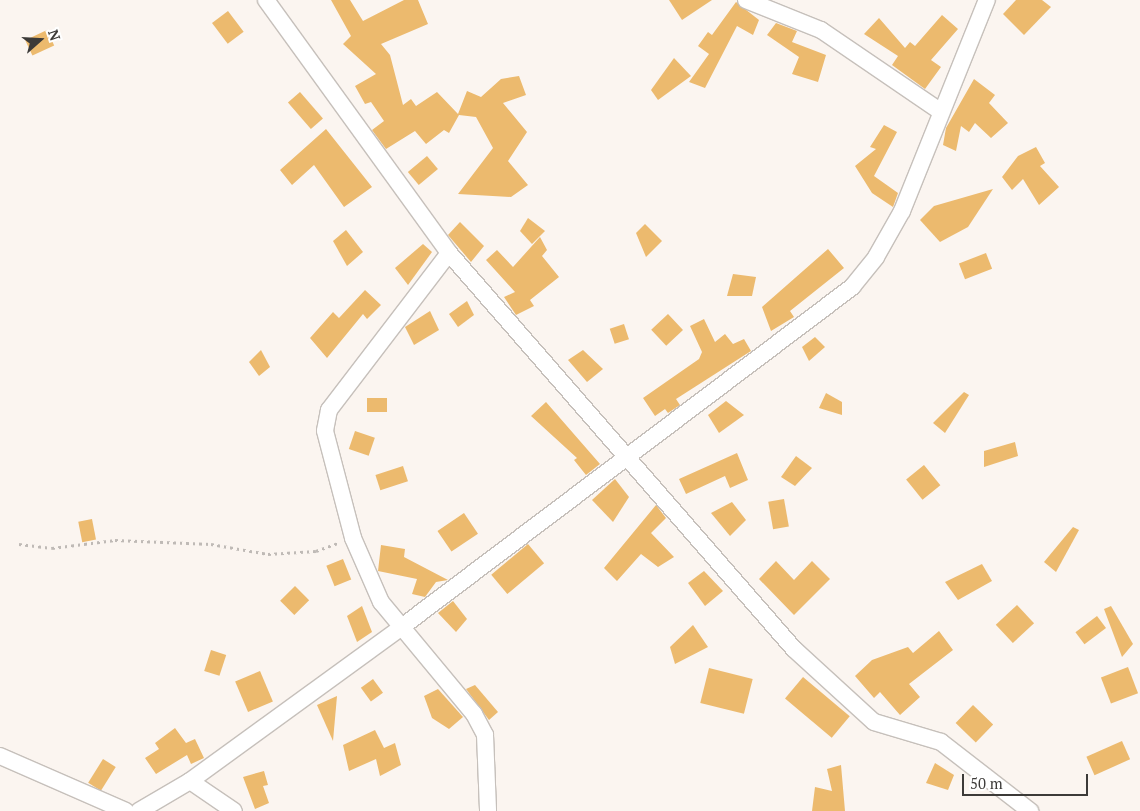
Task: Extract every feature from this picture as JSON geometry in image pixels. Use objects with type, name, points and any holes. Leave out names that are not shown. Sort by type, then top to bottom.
[{"type":"street","points":[[266,0],[449,253],[794,649],[856,709],[874,722],[941,742],[1030,811]]},
{"type":"street","points":[[746,0],[822,30],[941,112]]},
{"type":"street","points":[[139,811],[190,781],[399,629],[625,456],[719,391],[852,287],[876,257],[902,211],[987,0]]},
{"type":"street","points":[[449,253],[329,410],[325,431],[353,538],[381,602],[399,629],[474,714],[485,735],[488,811]]},
{"type":"street","points":[[0,756],[126,811]]},
{"type":"street","points":[[190,781],[234,811]]},
{"type":"path","points":[[19,544],[52,548],[134,541],[212,544],[268,554],[316,550],[353,538]]},
{"type":"building","points":[[331,0],[350,0],[363,21],[404,0],[418,0],[428,24],[381,44],[390,55],[403,105],[411,99],[416,106],[437,92],[458,114],[467,91],[481,97],[501,79],[519,76],[526,95],[503,103],[527,132],[508,161],[528,185],[511,197],[458,194],[493,148],[476,117],[459,115],[449,133],[444,130],[426,144],[415,131],[386,149],[372,130],[384,121],[371,102],[365,104],[355,86],[376,74],[343,44],[351,36]]},
{"type":"building","points":[[669,0],[712,0],[682,20]]},
{"type":"building","points":[[1016,0],[1042,0],[1051,7],[1024,35],[1003,14]]},
{"type":"building","points":[[736,2],[759,20],[753,35],[737,26],[705,88],[689,82],[709,54],[698,46],[708,32],[712,35]]},
{"type":"building","points":[[228,11],[244,32],[228,44],[212,23]]},
{"type":"building","points":[[942,15],[958,29],[931,60],[941,67],[925,89],[892,65],[898,56],[864,34],[879,18],[905,48],[910,42],[915,46]]},
{"type":"building","points":[[776,23],[797,31],[792,42],[826,55],[818,82],[792,74],[799,57],[767,35]]},
{"type":"building","points":[[47,30],[54,45],[32,56],[25,40]]},
{"type":"building","points":[[674,58],[691,76],[658,100],[651,90]]},
{"type":"building","points":[[974,79],[995,95],[989,103],[1008,123],[991,138],[975,123],[969,132],[961,126],[956,151],[943,145],[946,128]]},
{"type":"building","points":[[300,92],[323,118],[311,129],[288,102]]},
{"type":"building","points":[[884,125],[897,132],[874,176],[898,193],[893,207],[872,193],[855,166],[876,149],[870,147]]},
{"type":"building","points":[[326,129],[372,187],[344,207],[314,165],[292,185],[280,170]]},
{"type":"building","points":[[1036,147],[1045,163],[1040,166],[1059,187],[1039,205],[1023,179],[1012,190],[1002,177],[1018,156]]},
{"type":"building","points":[[427,156],[438,169],[419,185],[408,172]]},
{"type":"building","points":[[993,189],[968,227],[940,242],[920,220],[934,206]]},
{"type":"building","points":[[528,218],[545,231],[532,244],[520,231]]},
{"type":"building","points":[[460,222],[484,246],[471,262],[448,235]]},
{"type":"building","points":[[645,224],[662,241],[646,257],[636,233]]},
{"type":"building","points":[[346,230],[363,252],[347,266],[333,241]]},
{"type":"building","points":[[540,237],[547,250],[542,256],[559,277],[530,300],[534,306],[516,315],[504,297],[515,292],[486,260],[497,250],[513,267]]},
{"type":"building","points":[[423,244],[432,252],[408,285],[395,268]]},
{"type":"building","points":[[828,249],[844,268],[790,311],[794,317],[771,331],[762,307]]},
{"type":"building","points":[[986,253],[992,269],[965,279],[959,263]]},
{"type":"building","points":[[733,274],[756,277],[752,296],[727,296]]},
{"type":"building","points":[[365,290],[381,305],[367,319],[363,314],[327,358],[310,338],[333,312],[339,318]]},
{"type":"building","points":[[467,301],[474,315],[458,327],[449,314]]},
{"type":"building","points":[[430,311],[439,330],[414,345],[405,327]]},
{"type":"building","points":[[668,314],[683,330],[666,346],[651,330]]},
{"type":"building","points":[[704,319],[715,342],[725,334],[733,344],[744,339],[751,351],[676,399],[680,405],[668,413],[665,409],[655,416],[643,398],[699,359],[702,352],[690,326]]},
{"type":"building","points":[[624,324],[629,339],[615,344],[610,329]]},
{"type":"building","points":[[815,337],[825,347],[809,361],[802,347]]},
{"type":"building","points":[[261,350],[270,367],[259,376],[249,362]]},
{"type":"building","points":[[583,350],[603,369],[587,382],[568,360]]},
{"type":"building","points":[[964,392],[969,395],[945,433],[933,423]]},
{"type":"building","points":[[826,393],[842,402],[842,415],[819,408]]},
{"type":"building","points":[[367,398],[387,398],[387,412],[367,412]]},
{"type":"building","points":[[726,401],[744,415],[719,433],[708,415]]},
{"type":"building","points":[[546,402],[600,464],[586,475],[574,460],[577,458],[531,416]]},
{"type":"building","points":[[355,431],[375,438],[369,456],[349,449]]},
{"type":"building","points":[[1015,442],[1018,456],[984,467],[984,451]]},
{"type":"building","points":[[737,453],[748,480],[730,488],[725,476],[686,494],[679,479]]},
{"type":"building","points":[[796,456],[812,468],[795,486],[781,477]]},
{"type":"building","points":[[924,465],[940,485],[922,500],[906,479]]},
{"type":"building","points":[[403,466],[408,481],[380,490],[375,475]]},
{"type":"building","points":[[615,479],[629,497],[613,522],[592,500]]},
{"type":"building","points":[[784,499],[789,527],[773,529],[768,502]]},
{"type":"building","points":[[732,502],[746,520],[730,536],[711,513]]},
{"type":"building","points":[[656,505],[666,518],[651,533],[674,557],[658,567],[641,554],[617,581],[604,568]]},
{"type":"building","points":[[464,513],[478,534],[451,552],[437,531]]},
{"type":"building","points":[[92,519],[96,540],[82,542],[78,522]]},
{"type":"building","points":[[1073,527],[1079,530],[1056,572],[1044,562]]},
{"type":"building","points":[[528,544],[544,563],[507,594],[491,575]]},
{"type":"building","points":[[381,545],[405,549],[404,557],[448,580],[436,582],[425,597],[412,594],[417,579],[378,571]]},
{"type":"building","points":[[343,559],[351,579],[335,586],[326,566]]},
{"type":"building","points":[[776,561],[794,580],[812,561],[830,579],[794,615],[759,579]]},
{"type":"building","points":[[982,564],[992,581],[958,600],[945,582]]},
{"type":"building","points":[[704,571],[723,591],[705,606],[688,583]]},
{"type":"building","points":[[295,586],[309,600],[294,615],[280,601]]},
{"type":"building","points":[[453,601],[467,619],[456,632],[438,613]]},
{"type":"building","points":[[1017,605],[1034,623],[1013,643],[996,625]]},
{"type":"building","points":[[362,606],[372,632],[357,642],[347,616]]},
{"type":"building","points":[[1111,606],[1133,644],[1122,657],[1104,609]]},
{"type":"building","points":[[1097,616],[1106,628],[1084,644],[1075,632]]},
{"type":"building","points":[[693,625],[708,647],[675,664],[670,647]]},
{"type":"building","points":[[939,631],[953,650],[909,684],[920,697],[900,715],[880,692],[874,698],[855,676],[872,660],[908,647],[913,653]]},
{"type":"building","points":[[211,650],[226,655],[219,676],[204,671]]},
{"type":"building","points":[[1128,667],[1138,693],[1111,704],[1101,677]]},
{"type":"building","points":[[709,668],[753,679],[744,714],[700,703]]},
{"type":"building","points":[[260,671],[273,701],[248,712],[235,682]]},
{"type":"building","points":[[803,677],[850,716],[832,738],[785,698]]},
{"type":"building","points":[[373,679],[383,693],[371,702],[361,688]]},
{"type":"building","points":[[475,685],[498,712],[489,720],[466,689]]},
{"type":"building","points":[[438,689],[463,717],[449,729],[432,718],[424,696]]},
{"type":"building","points":[[337,696],[333,741],[317,705]]},
{"type":"building","points":[[973,705],[993,724],[976,742],[956,723]]},
{"type":"building","points":[[175,728],[186,743],[195,739],[204,758],[191,764],[187,755],[156,774],[145,758],[159,749],[155,743]]},
{"type":"building","points":[[375,730],[384,748],[395,743],[401,765],[380,776],[376,759],[349,771],[343,745]]},
{"type":"building","points":[[1122,741],[1130,759],[1095,775],[1086,757]]},
{"type":"building","points":[[103,759],[116,767],[101,791],[88,783]]},
{"type":"building","points":[[935,763],[954,775],[948,790],[926,783]]},
{"type":"building","points":[[841,765],[845,811],[812,811],[815,787],[832,791],[827,769]]},
{"type":"building","points":[[264,771],[268,785],[263,786],[269,803],[255,809],[243,777]]}]
